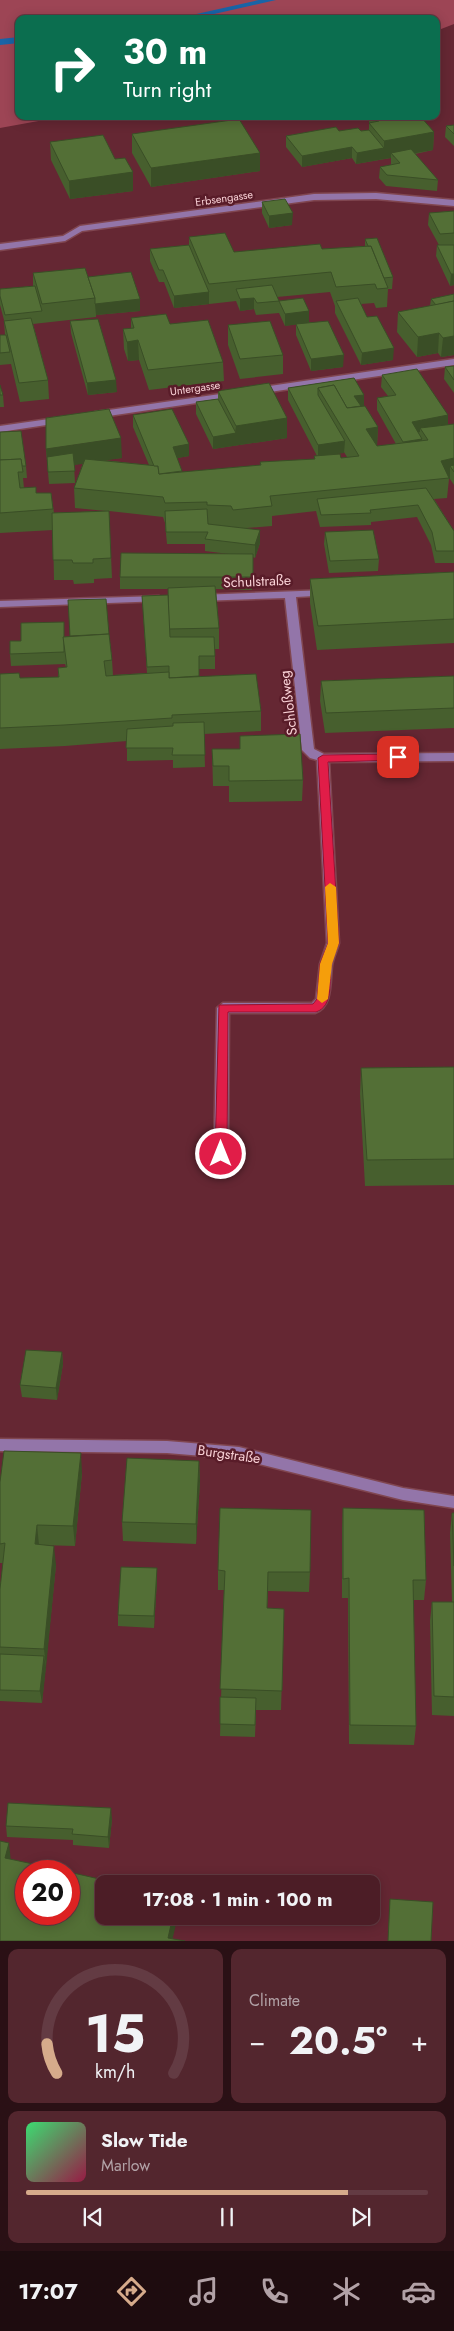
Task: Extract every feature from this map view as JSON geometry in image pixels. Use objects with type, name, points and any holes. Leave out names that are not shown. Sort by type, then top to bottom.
[{"type":"street","name":"Erbsengasse","points":[[0,247],[65,238],[80,229],[314,196],[376,196],[454,203]]},
{"type":"street","name":"Untergasse","points":[[0,429],[454,362]]},
{"type":"street","name":"Schulstraße","points":[[0,604],[290,596],[338,592]]},
{"type":"street","name":"Schloßweg","points":[[290,596],[308,750],[314,755],[323,758]]},
{"type":"street","points":[[221,1154],[223,1008],[316,1008],[322,1000],[326,964],[333,943],[323,758],[454,757]]},
{"type":"street","name":"Burgstraße","points":[[0,1445],[166,1447],[239,1453],[403,1494],[454,1502]]},
{"type":"shaded area","points":[[0,0],[454,0],[454,24],[440,29],[440,15],[15,15],[15,120],[44,120],[0,128]]},
{"type":"building","points":[[240,120],[260,153],[151,168],[132,134]]},
{"type":"building","points":[[424,120],[434,132],[384,141],[369,123]]},
{"type":"building","points":[[454,125],[454,134],[446,126]]},
{"type":"building","points":[[336,127],[339,131],[358,128],[361,131],[369,130],[384,148],[357,153],[352,147],[302,156],[286,136]]},
{"type":"building","points":[[103,135],[115,159],[125,158],[133,172],[69,181],[50,142]]},
{"type":"building","points":[[411,149],[438,180],[387,175],[380,167],[400,163],[391,153]]},
{"type":"building","points":[[285,199],[293,213],[269,216],[262,202]]},
{"type":"building","points":[[454,211],[454,233],[440,234],[429,213]]},
{"type":"building","points":[[225,233],[234,252],[320,244],[322,249],[371,246],[388,288],[377,289],[375,284],[336,287],[331,272],[209,284],[189,237]]},
{"type":"building","points":[[377,238],[393,277],[384,278],[371,246],[368,246],[365,239]]},
{"type":"building","points":[[189,245],[209,292],[174,296],[163,270],[159,270],[150,249]]},
{"type":"building","points":[[437,245],[454,245],[454,274],[451,274]]},
{"type":"building","points":[[85,268],[95,298],[42,304],[33,273]]},
{"type":"building","points":[[131,272],[140,299],[95,304],[95,298],[88,277]]},
{"type":"building","points":[[272,285],[279,301],[257,303],[254,298],[240,299],[236,289]]},
{"type":"building","points":[[35,286],[42,311],[5,315],[0,289]]},
{"type":"building","points":[[454,294],[454,301],[436,305],[431,299]]},
{"type":"building","points":[[303,298],[309,311],[285,314],[279,301]]},
{"type":"building","points":[[358,298],[367,317],[377,316],[394,348],[362,353],[336,301]]},
{"type":"building","points":[[454,301],[454,336],[443,338],[439,333],[418,337],[398,312]]},
{"type":"building","points":[[166,314],[170,324],[208,320],[223,362],[148,370],[138,340],[127,342],[123,329],[134,328],[131,318]]},
{"type":"building","points":[[31,318],[48,380],[19,383],[4,321]]},
{"type":"building","points":[[98,319],[116,380],[87,383],[70,321]]},
{"type":"building","points":[[270,321],[283,355],[240,359],[228,325]]},
{"type":"building","points":[[328,321],[344,355],[311,359],[296,324]]},
{"type":"building","points":[[0,335],[6,335],[10,352],[0,353]]},
{"type":"building","points":[[454,366],[454,380],[445,367]]},
{"type":"building","points":[[417,369],[448,415],[412,422],[422,439],[403,442],[377,398],[396,395],[382,375]]},
{"type":"building","points":[[354,378],[364,395],[354,396],[361,406],[347,408],[334,385],[318,388],[318,395],[345,441],[318,445],[288,388]]},
{"type":"building","points":[[269,383],[287,418],[236,426],[218,391]]},
{"type":"building","points":[[334,385],[347,408],[365,406],[378,427],[366,429],[377,446],[428,440],[420,428],[454,424],[454,458],[441,461],[449,478],[270,496],[272,506],[233,510],[231,506],[207,505],[207,502],[165,503],[163,497],[74,488],[85,459],[158,466],[159,474],[261,465],[260,462],[315,459],[314,456],[340,454],[341,458],[359,456],[318,388]]},
{"type":"building","points":[[218,399],[236,433],[213,437],[196,402]]},
{"type":"building","points":[[109,409],[121,438],[46,449],[46,418]]},
{"type":"building","points":[[172,409],[189,444],[173,447],[182,471],[159,474],[158,466],[154,466],[133,415]]},
{"type":"building","points":[[21,431],[26,466],[22,466],[21,459],[0,460],[0,432]]},
{"type":"building","points":[[73,453],[75,471],[48,472],[47,457]]},
{"type":"building","points":[[21,459],[23,472],[18,472],[20,488],[36,487],[36,493],[51,493],[53,509],[0,513],[0,460]]},
{"type":"building","points":[[426,488],[454,531],[454,551],[436,551],[432,532],[418,505],[370,510],[371,513],[321,515],[317,499]]},
{"type":"building","points":[[207,509],[208,524],[260,530],[255,545],[205,539],[208,532],[166,532],[165,511]]},
{"type":"building","points":[[109,511],[111,558],[93,559],[93,563],[53,560],[52,513]]},
{"type":"building","points":[[373,530],[379,559],[330,561],[325,532]]},
{"type":"building","points":[[121,553],[253,554],[253,577],[120,577]]},
{"type":"building","points":[[454,572],[454,619],[318,626],[310,579]]},
{"type":"building","points":[[215,586],[219,628],[169,629],[168,588]]},
{"type":"building","points":[[168,595],[170,637],[214,637],[215,656],[199,656],[199,676],[169,678],[169,666],[147,667],[142,596]]},
{"type":"building","points":[[106,599],[109,634],[70,636],[68,600]]},
{"type":"building","points":[[64,622],[64,652],[10,654],[10,641],[21,641],[21,623]]},
{"type":"building","points":[[109,634],[112,660],[104,661],[106,676],[169,672],[169,678],[256,674],[261,711],[172,715],[172,718],[0,728],[0,674],[19,673],[20,678],[59,677],[58,668],[67,667],[63,637]]},
{"type":"building","points":[[454,676],[454,708],[326,713],[321,681]]},
{"type":"building","points":[[204,722],[205,755],[172,755],[173,748],[126,748],[127,729],[173,726],[173,723]]},
{"type":"building","points":[[300,734],[303,780],[229,781],[229,766],[213,766],[212,749],[240,749],[240,736]]},
{"type":"building","points":[[454,1067],[454,1159],[367,1160],[361,1068]]},
{"type":"building","points":[[26,1350],[62,1352],[56,1388],[20,1385]]},
{"type":"building","points":[[4,1451],[81,1453],[73,1526],[37,1525],[35,1544],[54,1546],[44,1649],[0,1647],[0,1589],[5,1543],[0,1544],[0,1482]]},
{"type":"building","points":[[127,1458],[199,1461],[196,1524],[122,1522]]},
{"type":"building","points":[[220,1508],[311,1510],[310,1572],[268,1572],[267,1608],[284,1609],[282,1691],[220,1689],[225,1571],[218,1570]]},
{"type":"building","points":[[343,1508],[424,1510],[426,1580],[413,1580],[416,1726],[350,1725],[349,1578],[343,1579]]},
{"type":"building","points":[[452,1513],[454,1513],[454,1566]]},
{"type":"building","points":[[121,1567],[157,1568],[154,1616],[118,1615]]},
{"type":"building","points":[[432,1602],[454,1602],[454,1697],[434,1696]]},
{"type":"building","points":[[0,1654],[44,1656],[40,1691],[0,1690]]},
{"type":"building","points":[[220,1697],[256,1698],[255,1725],[220,1724]]},
{"type":"building","points":[[8,1803],[111,1808],[108,1837],[72,1834],[73,1829],[6,1826]]},
{"type":"building","points":[[0,1841],[9,1843],[5,1858],[15,1860],[15,1925],[80,1925],[80,1875],[95,1878],[95,1925],[171,1925],[168,1938],[185,1941],[0,1941]]},
{"type":"building","points":[[390,1899],[433,1902],[431,1941],[388,1941]]},
{"type":"waterway","points":[[198,15],[272,0]]},
{"type":"waterway","points":[[0,42],[15,40]]},
{"type":"slow traffic","points":[[322,999],[326,964],[333,943],[330,887]]},
{"type":"route","points":[[221,1154],[223,1008],[316,1008],[322,1000],[326,964],[333,943],[323,758],[398,757]]}]
